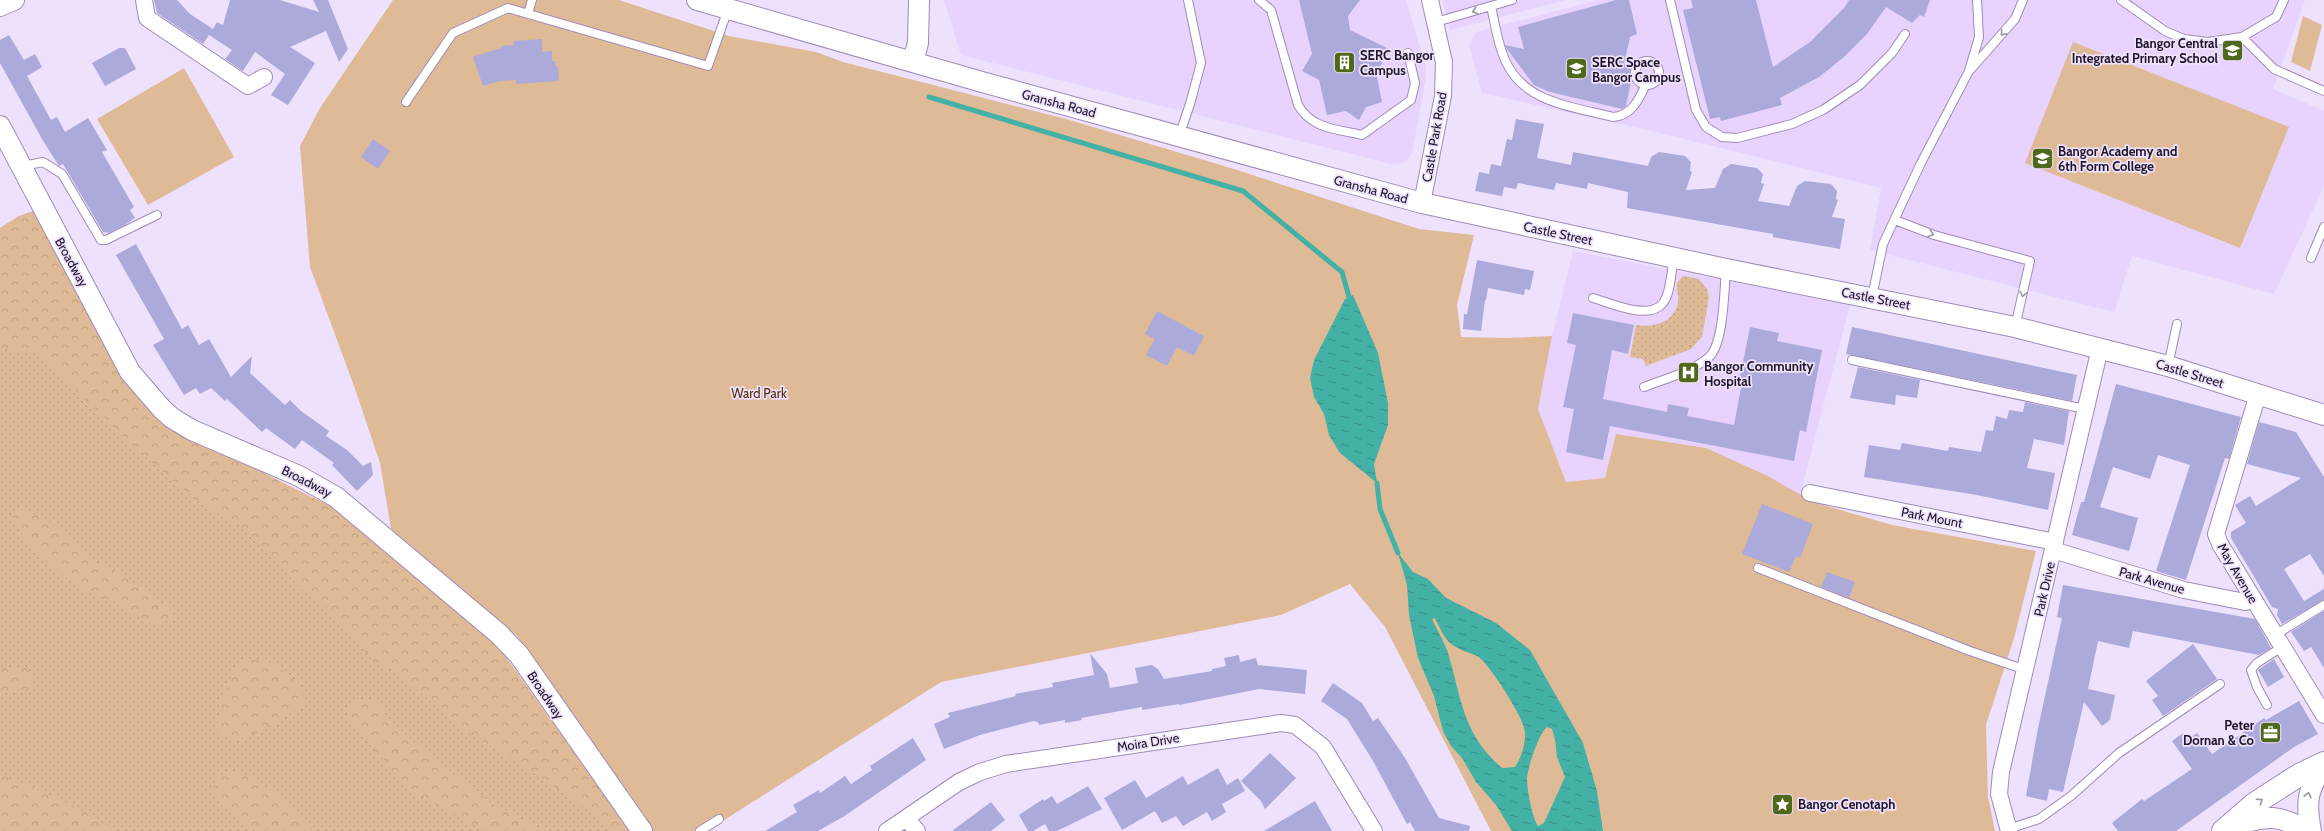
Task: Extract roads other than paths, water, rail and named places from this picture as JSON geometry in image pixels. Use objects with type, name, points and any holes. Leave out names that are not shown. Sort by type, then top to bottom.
[{"type":"main road","points":[[2227,829],[2254,804],[2299,775],[2324,763]]},
{"type":"street","points":[[0,6],[14,0]]},
{"type":"street","points":[[144,0],[147,18],[248,86],[264,77]]},
{"type":"street","name":"Gransha Road","points":[[697,0],[982,82],[1422,203]]},
{"type":"street","points":[[913,61],[918,43],[919,0]]},
{"type":"street","name":"Castle Park Road","points":[[1422,203],[1443,96],[1444,62],[1430,0]]},
{"type":"street","name":"Broadway","points":[[0,126],[23,166],[130,372],[162,409],[172,418],[192,430],[300,476],[336,496],[499,634],[519,655],[642,831]]},
{"type":"street","name":"Castle Street","points":[[1422,203],[1726,269],[1872,297],[2015,327],[2168,366],[2324,415]]},
{"type":"street","name":"Park Drive","points":[[2009,830],[1999,794],[2001,772],[2100,348]]},
{"type":"street","name":"May Avenue","points":[[2258,394],[2216,534],[2220,544],[2253,600],[2324,715]]},
{"type":"street","name":"Park Mount","points":[[1810,493],[2054,546]]},
{"type":"street","name":"Park Avenue","points":[[2054,546],[2184,590],[2245,602],[2253,600]]},
{"type":"street","name":"Moira Drive","points":[[887,831],[958,782],[980,772],[1006,764],[1281,723],[1295,725],[1323,746],[1374,831]]},
{"type":"street","points":[[2311,831],[2306,809],[2307,797],[2311,784],[2324,763]]},
{"type":"street","points":[[2227,829],[2267,817],[2290,821],[2308,831]]},
{"type":"street","points":[[906,818],[917,831]]},
{"type":"lane","points":[[528,14],[532,0]]},
{"type":"lane","points":[[1179,136],[1190,104],[1201,63],[1188,0]]},
{"type":"lane","points":[[1259,0],[1271,10],[1298,105],[1304,116],[1318,124],[1362,135],[1411,100],[1415,83],[1408,53]]},
{"type":"lane","points":[[1436,22],[1512,0]]},
{"type":"lane","points":[[1670,0],[1696,110],[1706,127],[1722,137],[1737,138],[1786,126],[1823,110],[1860,85],[1892,53],[1905,34]]},
{"type":"lane","points":[[1872,297],[1883,244],[1921,163],[1969,71],[1979,37],[1976,0]]},
{"type":"lane","points":[[1969,71],[2015,19],[2023,0]]},
{"type":"lane","points":[[2121,0],[2165,31],[2184,39],[2208,42],[2242,37],[2276,17],[2284,0]]},
{"type":"lane","points":[[1490,6],[1506,62],[1526,89],[1547,100],[1612,117],[1622,117],[1628,113],[1646,84]]},
{"type":"lane","points":[[406,102],[453,33],[508,8],[708,66],[728,9]]},
{"type":"lane","points":[[2242,37],[2274,70],[2324,91]]},
{"type":"lane","points":[[23,166],[43,162],[62,174],[101,240],[106,240],[157,215]]},
{"type":"lane","points":[[1894,220],[1934,235],[2030,261],[2015,327]]},
{"type":"lane","points":[[2311,258],[2324,228]]},
{"type":"lane","points":[[1593,298],[1635,310],[1646,312],[1655,310],[1663,303],[1667,294],[1674,258]]},
{"type":"lane","points":[[1644,387],[1696,366],[1710,356],[1717,343],[1726,269]]},
{"type":"lane","points":[[2168,366],[2177,324]]},
{"type":"lane","points":[[1852,360],[2085,409]]},
{"type":"lane","points":[[1758,568],[1970,651],[2026,670]]},
{"type":"lane","points":[[2267,705],[2257,688],[2251,670],[2278,641],[2324,605]]},
{"type":"lane","points":[[2009,830],[2039,819],[2071,796],[2119,753],[2220,684]]},
{"type":"lane","points":[[700,831],[719,819]]},
{"type":"water","points":[[1353,295],[1378,353],[1388,403],[1388,425],[1374,464],[1377,483],[1340,453],[1329,435],[1324,414],[1314,397],[1310,378],[1314,360],[1345,299]]},
{"type":"water","points":[[1398,553],[1413,572],[1428,579],[1446,598],[1496,623],[1530,650],[1583,743],[1597,791],[1603,831],[1512,831],[1496,805],[1476,782],[1462,758],[1451,746],[1443,731],[1434,696],[1418,658],[1409,615],[1407,585]],"holes":[[[1435,618],[1443,634],[1452,645],[1478,657],[1486,664],[1514,705],[1525,732],[1523,750],[1515,767],[1502,768],[1489,755],[1471,729],[1465,715],[1448,653],[1432,619]],[[1547,727],[1552,729],[1557,757],[1565,777],[1544,823],[1538,826],[1530,803],[1527,778],[1534,751],[1544,730]]]},
{"type":"waterway","points":[[929,97],[1243,191],[1342,272],[1349,297]]},
{"type":"waterway","points":[[1377,483],[1380,509],[1398,553]]},
{"type":"place","name":"Bangor Central Integrated Primary School","points":[[2233,50]]},
{"type":"place","name":"SERC Bangor Campus","points":[[1345,62]]},
{"type":"place","name":"SERC Space Bangor Campus","points":[[1577,69]]},
{"type":"place","name":"Bangor Academy and 6th Form College","points":[[2043,158]]},
{"type":"place","name":"Bangor Community Hospital","points":[[1689,373]]},
{"type":"place","name":"Peter Dornan & Co","points":[[2270,732]]},
{"type":"place","name":"Bangor Cenotaph","points":[[1783,804]]},
{"type":"park label","name":"Ward Park","points":[[759,393]]}]
